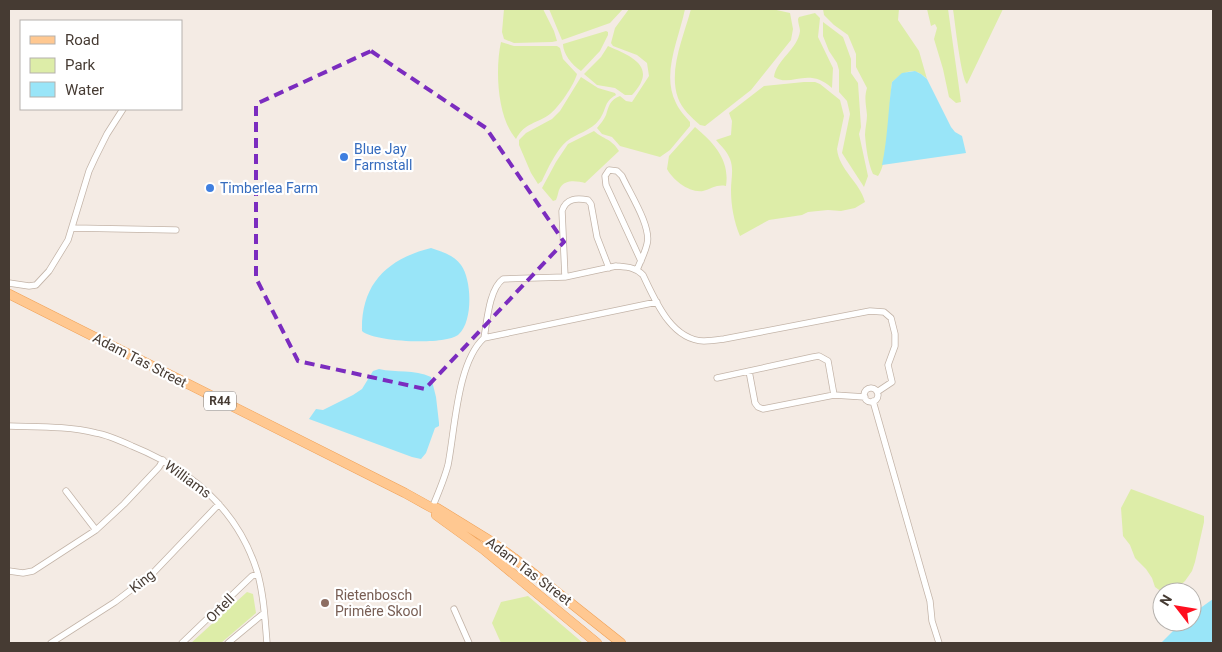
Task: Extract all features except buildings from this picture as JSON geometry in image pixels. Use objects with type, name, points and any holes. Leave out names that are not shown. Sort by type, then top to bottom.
[{"type":"main road","name":"Adam Tas Street","points":[[9,294],[432,508],[437,508],[506,552],[621,643]]},
{"type":"main road","name":"Adam Tas Street","points":[[432,508],[435,514],[483,548],[597,643]]},
{"type":"street","points":[[9,283],[29,286],[36,285],[42,281],[68,240],[89,171],[107,134],[123,110]]},
{"type":"street","points":[[637,270],[648,244],[646,228],[622,176],[617,171],[609,170],[604,176],[606,185],[640,261]]},
{"type":"street","points":[[565,277],[562,212],[566,203],[574,199],[586,200],[591,204],[594,229],[609,268]]},
{"type":"street","points":[[73,228],[176,230]]},
{"type":"street","points":[[432,508],[442,486],[447,468],[466,367],[475,349],[484,338],[495,286],[503,279],[565,277],[616,266],[637,270],[643,275],[668,322],[680,332],[703,341],[724,339],[870,311],[884,312],[890,318],[895,334],[895,346],[888,365],[892,382],[877,392]]},
{"type":"street","points":[[484,338],[657,302]]},
{"type":"street","points":[[717,378],[819,356],[828,361],[834,395]]},
{"type":"street","points":[[749,371],[755,403],[758,407],[763,408],[834,395],[865,397],[868,401],[873,401],[877,399],[877,392]]},
{"type":"street","points":[[865,397],[869,388],[877,392]]},
{"type":"street","points":[[873,401],[930,601],[932,621],[939,643]]},
{"type":"street","name":"Williams","points":[[9,426],[70,429],[99,433],[163,460],[179,469],[219,504],[228,514],[241,535],[258,574],[267,643]]},
{"type":"street","points":[[9,571],[23,573],[33,571],[96,530],[124,504],[159,467],[163,460]]},
{"type":"street","points":[[66,491],[96,530]]},
{"type":"street","name":"King","points":[[51,643],[115,602],[153,573],[219,504]]},
{"type":"street","name":"Ortell","points":[[182,643],[252,576],[258,574]]},
{"type":"street","points":[[454,609],[469,643]]},
{"type":"street","points":[[228,643],[264,613]]},
{"type":"highlighted area","points":[[371,51],[486,128],[564,242],[425,389],[298,361],[256,278],[256,104]]},
{"type":"green space","points":[[504,9],[543,9],[557,41],[514,43],[504,39],[502,32]]},
{"type":"green space","points":[[549,9],[623,9],[610,23],[562,40]]},
{"type":"green space","points":[[629,9],[685,9],[673,56],[670,80],[676,103],[680,111],[690,122],[690,126],[670,150],[660,157],[620,146],[612,137],[602,134],[597,128],[605,117],[612,101],[620,96],[626,101],[632,102],[649,76],[647,63],[637,55],[613,46],[611,43],[615,28]]},
{"type":"green space","points":[[691,9],[772,9],[790,13],[793,29],[791,40],[751,90],[705,126],[700,125],[684,109],[675,87],[678,53]]},
{"type":"green space","points":[[823,9],[899,9],[898,20],[919,51],[927,79],[918,72],[910,71],[892,82],[886,146],[882,169],[878,176],[873,174],[868,155],[865,135],[867,118],[865,98],[867,88],[856,67],[856,54],[848,35],[824,15]]},
{"type":"green space","points":[[927,9],[948,9],[961,102],[956,103],[949,97],[934,39],[937,28],[935,24],[931,26]]},
{"type":"green space","points":[[953,9],[1003,9],[967,84],[960,62]]},
{"type":"green space","points":[[815,13],[820,18],[818,37],[833,68],[832,88],[815,79],[780,80],[774,77],[779,65],[798,37],[800,31],[799,17]]},
{"type":"green space","points":[[823,22],[843,37],[851,59],[851,73],[858,83],[861,127],[859,134],[868,176],[864,187],[842,153],[850,114],[847,101],[839,92],[839,70],[823,36]]},
{"type":"green space","points":[[606,31],[608,35],[600,51],[581,71],[574,66],[565,52],[563,44]]},
{"type":"green space","points":[[501,42],[514,46],[557,46],[560,48],[563,59],[577,74],[570,90],[554,111],[527,126],[516,139],[510,130],[501,106],[498,65]]},
{"type":"green space","points":[[608,46],[626,54],[639,64],[642,70],[643,77],[632,95],[625,95],[615,88],[597,85],[584,74],[601,57]]},
{"type":"green space","points":[[581,77],[598,88],[615,93],[616,95],[609,100],[596,124],[571,138],[563,145],[542,181],[538,184],[531,173],[519,145],[519,140],[526,133],[552,119],[560,111]]},
{"type":"green space","points":[[804,82],[820,84],[840,100],[844,116],[837,149],[845,170],[859,188],[865,202],[855,208],[841,211],[808,212],[802,215],[769,220],[740,236],[732,208],[731,163],[727,154],[716,140],[731,135],[732,121],[729,113],[764,86]]},
{"type":"green space","points":[[695,127],[714,146],[723,160],[726,168],[726,186],[717,186],[703,191],[692,190],[677,181],[667,169],[669,156]]},
{"type":"green space","points":[[594,131],[610,141],[619,151],[585,183],[571,181],[562,185],[556,200],[553,201],[542,188],[556,162],[568,144]]},
{"type":"green space","points":[[1131,489],[1204,516],[1195,562],[1192,571],[1184,582],[1153,582],[1146,569],[1135,558],[1130,545],[1123,536],[1121,508]]},
{"type":"green space","points":[[247,592],[253,594],[256,613],[221,643],[191,643]]},
{"type":"green space","points":[[528,596],[583,643],[501,643],[492,623],[501,602]]},
{"type":"water","points":[[915,71],[927,79],[951,127],[962,136],[966,153],[882,165],[892,82],[902,73]]},
{"type":"water","points":[[431,248],[448,254],[461,265],[465,272],[469,290],[469,310],[464,328],[452,338],[426,341],[380,338],[362,331],[366,300],[380,276],[402,259]]},
{"type":"water","points":[[379,369],[418,373],[431,377],[436,397],[439,426],[435,428],[426,453],[421,459],[309,419],[316,409],[323,410],[362,389],[373,371]]},
{"type":"water","points":[[1213,599],[1213,643],[1161,643],[1172,632],[1202,632],[1202,607]]},
{"type":"place","name":"Blue Jay Farmstall","points":[[344,157]]},
{"type":"place","name":"Timberlea Farm","points":[[210,188]]},
{"type":"place","name":"Rietenbosch Primêre Skool","points":[[325,603]]}]
